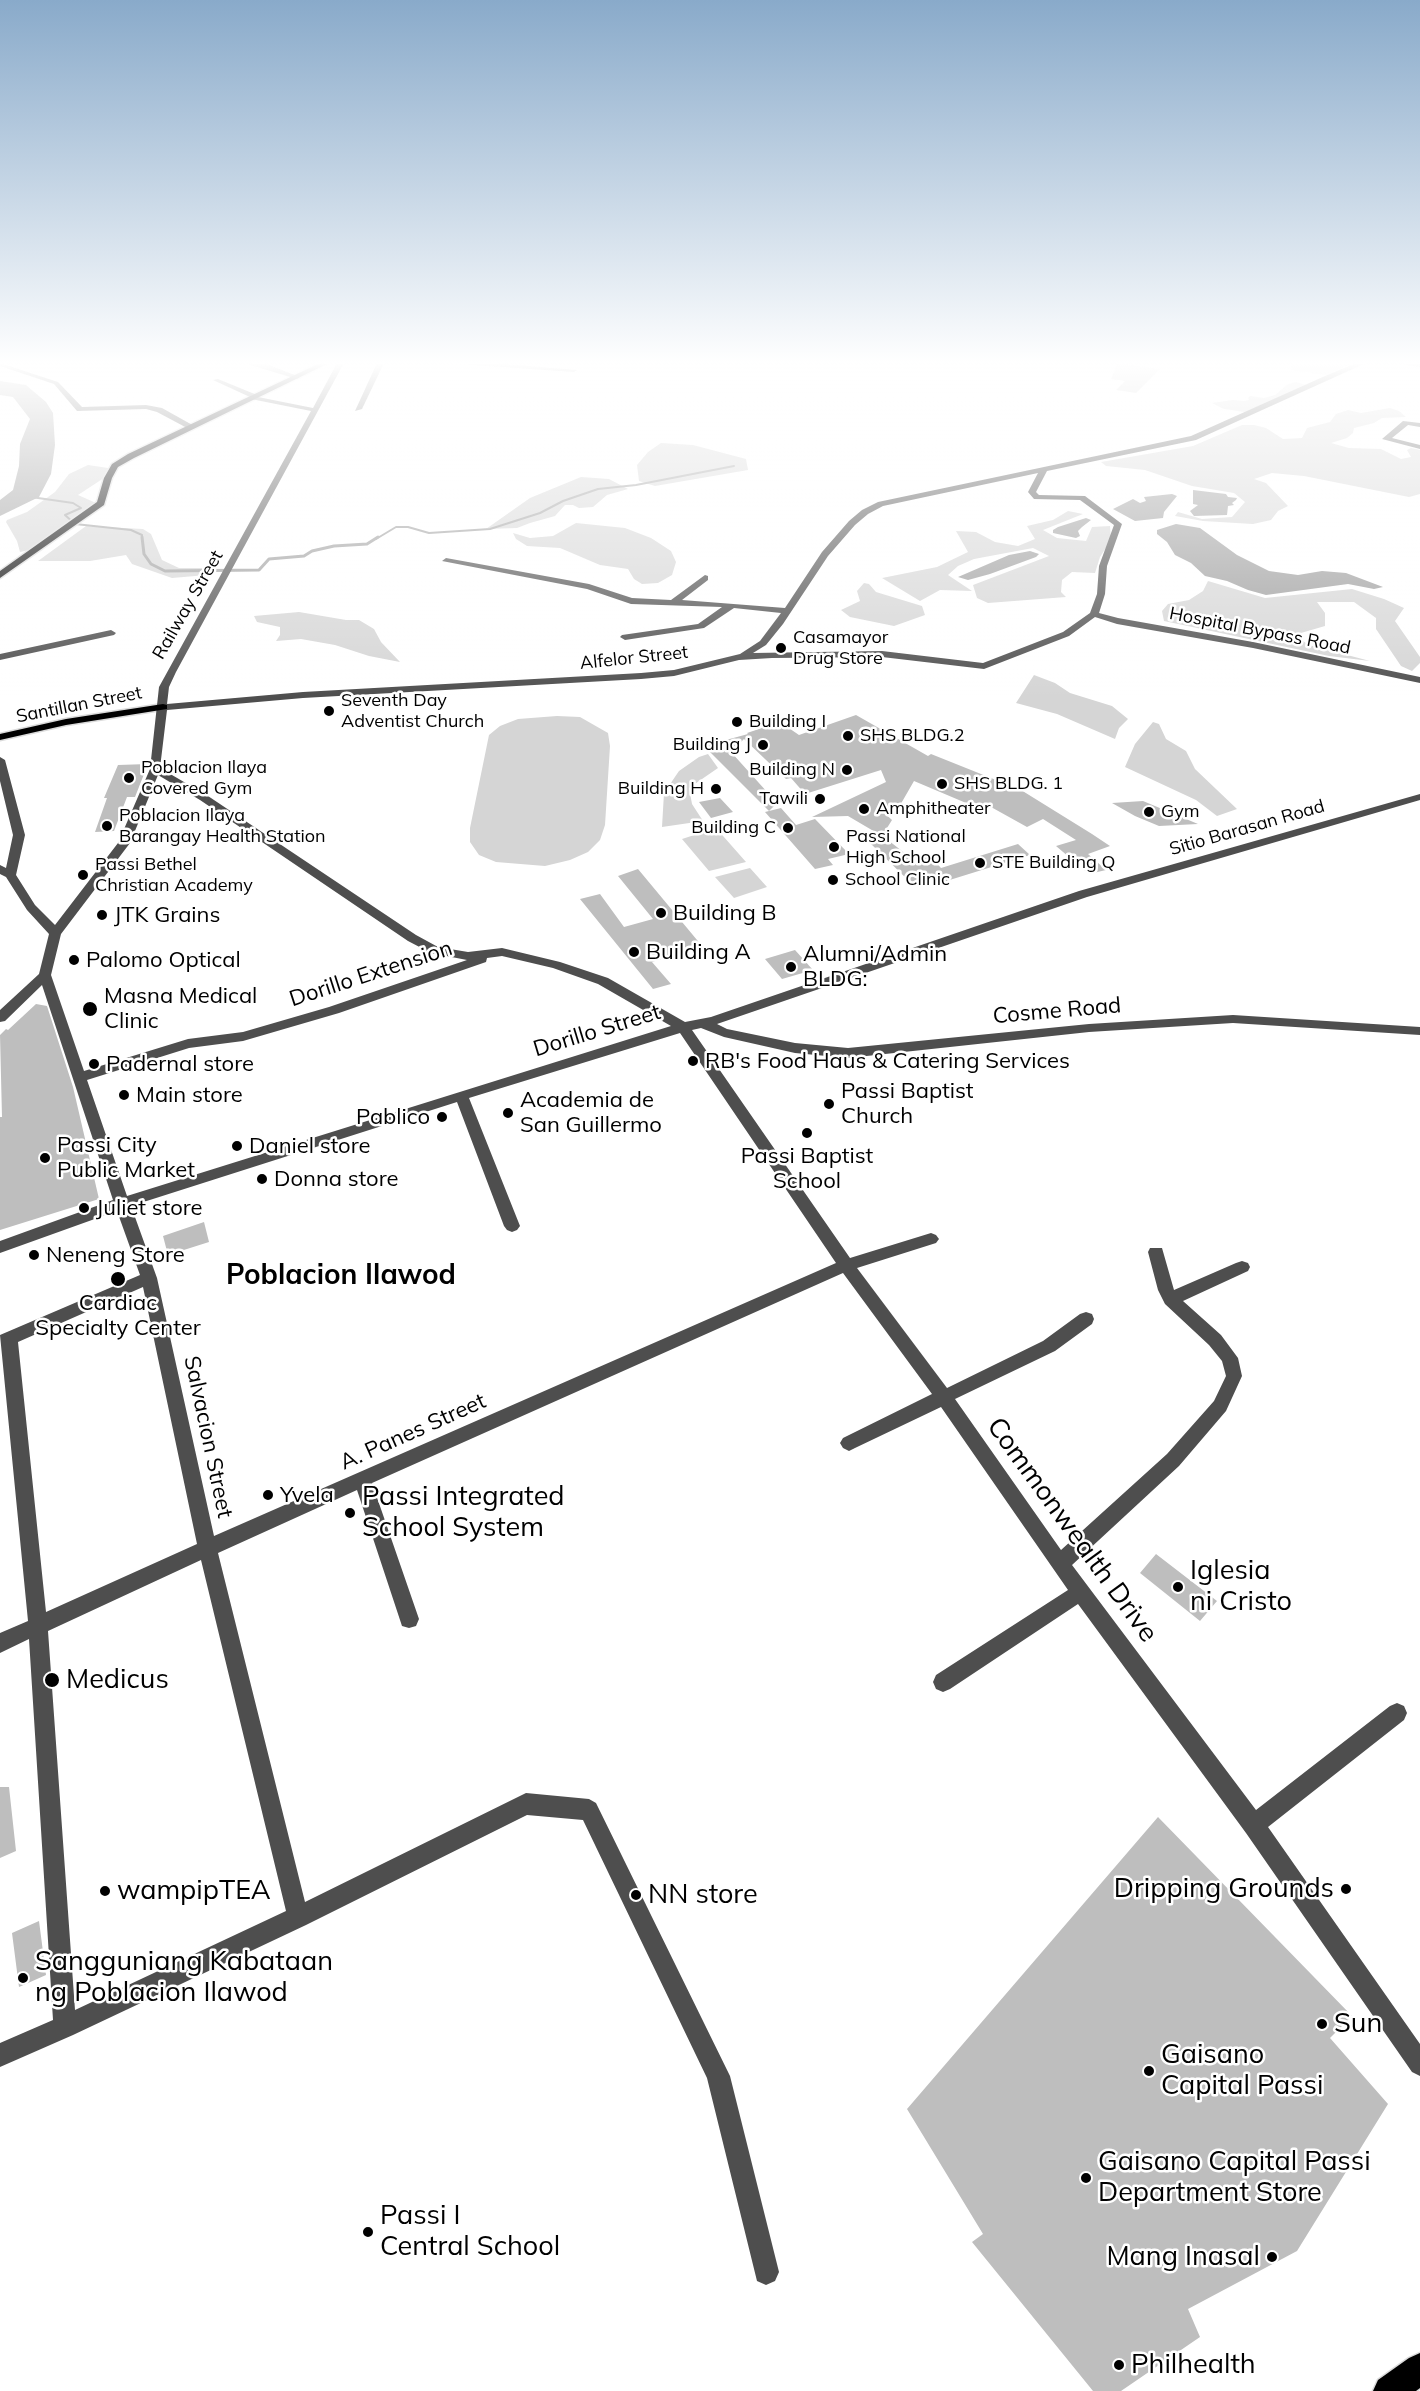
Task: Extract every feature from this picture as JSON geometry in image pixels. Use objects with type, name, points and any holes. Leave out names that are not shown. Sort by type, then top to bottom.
[{"type":"highway","points":[[1389,2391],[1420,2369]]},
{"type":"main road","points":[[0,574],[48,543],[101,504],[110,475]]},
{"type":"main road","name":"Santillan Street","points":[[0,737],[66,722],[164,706]]},
{"type":"street","name":"Railway Street","points":[[45,975],[55,933],[124,843],[155,770],[164,706],[164,687],[280,475]]},
{"type":"street","points":[[739,657],[763,643],[825,554],[865,512],[881,504],[904,498],[1014,475]]},
{"type":"street","points":[[1041,475],[1032,492],[1037,497],[1082,498],[1118,524],[1102,566],[1101,594],[1094,614]]},
{"type":"street","points":[[446,561],[589,587],[631,601],[732,604],[787,611]]},
{"type":"street","points":[[674,602],[705,578]]},
{"type":"street","points":[[625,637],[701,626],[732,604]]},
{"type":"street","name":"Alfelor Street","points":[[164,706],[303,695],[641,676],[674,673],[739,657],[882,654],[984,666],[1066,634],[1094,614]]},
{"type":"street","name":"Hospital Bypass Road","points":[[1094,614],[1117,621],[1253,645],[1420,680]]},
{"type":"street","points":[[0,657],[111,633]]},
{"type":"street","points":[[0,760],[19,835],[5,872],[31,907],[55,933]]},
{"type":"street","points":[[155,770],[204,798],[427,946],[435,950],[468,956],[502,952]]},
{"type":"street","name":"Sitio Barasan Road","points":[[1083,894],[1420,797]]},
{"type":"street","name":"Dorillo Street","points":[[0,1247],[122,1203],[461,1095],[692,1025],[1083,894]]},
{"type":"street","name":"Cosme Road","points":[[502,952],[556,965],[603,981],[692,1025],[795,1048],[848,1053],[1089,1028],[1233,1019],[1420,1031]]},
{"type":"street","name":"Dorillo Extension","points":[[79,1078],[188,1044],[243,1036],[322,1013],[502,952]]},
{"type":"street","points":[[0,1018],[45,975]]},
{"type":"street","name":"Salvacion Street","points":[[45,975],[149,1278],[208,1550],[298,1917]]},
{"type":"street","name":"Commonwealth Drive","points":[[692,1025],[846,1265],[944,1397],[1060,1564],[1254,1825],[1420,2064]]},
{"type":"street","points":[[461,1095],[512,1226]]},
{"type":"street","name":"A. Panes Street","points":[[0,1642],[846,1265],[931,1239]]},
{"type":"street","points":[[1060,1564],[1173,1461],[1220,1406],[1234,1376],[1230,1358],[1223,1349],[1171,1299],[1166,1290],[1155,1252]]},
{"type":"street","points":[[1171,1299],[1242,1267]]},
{"type":"street","points":[[65,2027],[38,1625],[5,1340],[149,1278]]},
{"type":"street","points":[[849,1443],[1049,1346],[1086,1319]]},
{"type":"street","points":[[362,1479],[409,1619]]},
{"type":"street","points":[[943,1682],[1082,1592]]},
{"type":"street","points":[[1254,1825],[1397,1713]]},
{"type":"street","points":[[0,2055],[65,2027],[298,1917],[526,1804],[589,1810],[718,2076],[766,2272]]},
{"type":"shaded area","points":[[17,475],[51,475],[39,497],[0,516],[0,500],[13,490]]},
{"type":"shaded area","points":[[69,475],[109,475],[78,495],[96,503],[87,513],[30,550],[20,552],[7,520],[27,512],[55,492]]},
{"type":"shaded area","points":[[638,475],[721,475],[655,486],[639,481]]},
{"type":"shaded area","points":[[1158,475],[1267,475],[1254,479],[1266,483],[1288,506],[1278,511],[1271,520],[1253,524],[1203,521],[1175,516],[1178,512],[1202,519],[1232,517],[1245,502],[1234,493],[1192,486]]},
{"type":"shaded area","points":[[1289,475],[1420,475],[1420,494],[1409,497]]},
{"type":"shaded area","points":[[581,477],[609,479],[628,489],[607,495],[593,507],[579,508],[565,505],[555,516],[517,528],[486,529],[530,498]]},
{"type":"shaded area","points":[[1193,490],[1226,494],[1228,497],[1237,498],[1232,503],[1234,505],[1228,506],[1227,515],[1194,516],[1190,511],[1198,505],[1193,504]]},
{"type":"shaded area","points":[[1172,494],[1177,496],[1164,512],[1163,518],[1135,521],[1113,509],[1133,499],[1140,503],[1146,501],[1144,497]]},
{"type":"shaded area","points":[[1068,511],[1083,514],[1043,530],[1057,538],[1086,541],[1092,527],[1110,526],[1111,540],[1100,557],[1095,573],[1072,572],[1062,580],[1061,592],[1066,597],[988,603],[977,598],[973,585],[1049,556],[1033,548],[974,559],[958,566],[948,575],[972,591],[940,590],[920,601],[882,578],[937,567],[968,552],[956,531],[976,532],[995,542],[1018,546],[1035,539],[1027,526],[1053,520]]},
{"type":"shaded area","points":[[1086,518],[1091,520],[1078,531],[1080,536],[1076,538],[1053,533],[1053,530],[1058,527]]},
{"type":"shaded area","points":[[576,523],[625,528],[651,538],[671,551],[676,562],[672,575],[658,583],[642,584],[634,579],[628,569],[600,565],[560,548],[527,546],[516,539],[513,533],[530,538],[553,536]]},
{"type":"shaded area","points":[[1176,524],[1200,528],[1237,555],[1269,571],[1298,575],[1322,571],[1346,573],[1383,587],[1374,589],[1348,584],[1266,595],[1248,590],[1227,581],[1205,576],[1191,563],[1175,555],[1167,542],[1157,534],[1157,530]]},
{"type":"shaded area","points":[[86,526],[143,529],[151,534],[162,560],[179,568],[202,568],[207,575],[172,578],[132,564],[126,555],[90,561],[38,561]]},
{"type":"shaded area","points":[[1030,551],[1039,554],[990,574],[968,580],[958,577],[1009,555]]},
{"type":"shaded area","points":[[1208,581],[1265,598],[1352,589],[1384,599],[1404,608],[1395,621],[1420,657],[1420,663],[1412,671],[1401,666],[1376,629],[1376,618],[1354,602],[1317,602],[1325,613],[1325,626],[1294,635],[1309,645],[1370,661],[1329,656],[1164,621],[1162,611],[1168,604],[1189,600],[1203,591]]},
{"type":"shaded area","points":[[864,583],[869,584],[876,592],[922,606],[925,615],[894,626],[850,617],[841,610],[860,601],[857,591]]},
{"type":"shaded area","points":[[299,612],[359,620],[374,629],[381,642],[400,662],[369,656],[335,645],[301,639],[276,641],[280,635],[280,627],[257,622],[254,616]]},
{"type":"shaded area","points":[[1034,675],[1055,683],[1070,693],[1112,706],[1128,719],[1119,728],[1115,739],[1057,714],[1016,703]]},
{"type":"shaded area","points":[[580,717],[608,733],[610,746],[605,825],[600,840],[588,852],[570,860],[545,866],[496,862],[479,855],[470,842],[470,828],[489,735],[500,726],[518,719]]},
{"type":"shaded area","points":[[1153,722],[1159,724],[1166,739],[1186,751],[1195,769],[1237,809],[1217,816],[1196,800],[1125,767],[1135,744]]},
{"type":"shaded area","points":[[708,754],[718,768],[689,788],[692,804],[703,821],[662,827],[664,793],[679,771],[699,757]]},
{"type":"shaded area","points":[[716,828],[746,862],[709,871],[682,839]]},
{"type":"shaded area","points":[[750,868],[767,887],[734,898],[715,877]]},
{"type":"building","points":[[856,715],[928,756],[931,754],[1021,790],[1092,834],[1110,846],[1088,854],[1106,870],[1089,874],[1056,846],[1076,840],[1043,819],[1027,827],[991,807],[985,811],[914,781],[895,814],[879,808],[892,820],[882,836],[848,816],[812,817],[886,782],[881,770],[805,794],[791,778],[786,779],[744,739],[731,752],[777,803],[769,811],[704,746],[748,734],[780,722],[799,735]]},
{"type":"building","name":"Poblacion Ilaya Covered Gym","points":[[148,764],[135,797],[127,797],[114,831],[95,832],[107,798],[104,798],[118,765]]},
{"type":"building","points":[[720,798],[733,812],[711,818],[699,802]]},
{"type":"building","name":"Gym","points":[[1143,801],[1198,824],[1159,826],[1112,803]]},
{"type":"building","points":[[781,808],[796,825],[815,819],[849,854],[828,859],[833,865],[815,869],[765,812]]},
{"type":"building","points":[[884,837],[911,858],[927,853],[941,868],[1018,844],[1030,855],[940,883],[934,878],[913,885],[868,841]]},
{"type":"building","points":[[638,869],[702,946],[652,962],[671,984],[653,989],[580,899],[600,894],[624,927],[653,919],[618,876]]},
{"type":"building","name":"Alumni/Admin BLDG:","points":[[795,950],[813,970],[782,979],[765,959]]},
{"type":"building","name":"Passi City Public Market","points":[[36,1004],[47,1006],[73,1087],[99,1199],[0,1230],[0,1117],[2,1117],[0,1035]]},
{"type":"building","points":[[204,1222],[209,1242],[168,1255],[163,1236]]},
{"type":"building","name":"Iglesia ni Cristo","points":[[1156,1554],[1217,1601],[1200,1621],[1140,1573]]},
{"type":"building","points":[[0,1787],[9,1787],[16,1851],[0,1858]]},
{"type":"building","name":"Gaisano Capital Passi","points":[[1158,1817],[1352,2016],[1330,2038],[1388,2104],[1297,2251],[1188,2309],[1200,2337],[1121,2391],[1093,2391],[972,2242],[983,2234],[907,2109]]},
{"type":"building","points":[[39,1921],[46,1975],[19,1987],[12,1933]]},
{"type":"waterway","points":[[376,539],[396,527],[408,527],[429,533],[490,529],[540,513],[563,501],[598,489],[636,485],[690,475]]},
{"type":"waterway","points":[[31,497],[73,503],[81,508],[65,515],[75,524],[131,530],[142,537]]},
{"type":"waterway","points":[[142,537],[144,554],[151,564],[165,571],[259,570],[269,559],[304,556],[312,551],[334,546],[367,544],[378,537]]},
{"type":"place","name":"Casamayor Drug Store","points":[[781,648]]},
{"type":"place","name":"Seventh Day Adventist Church","points":[[329,711]]},
{"type":"place","name":"Building I","points":[[737,722]]},
{"type":"place","name":"SHS BLDG.2","points":[[848,736]]},
{"type":"place","name":"Building J","points":[[763,745]]},
{"type":"place","name":"Building N","points":[[847,770]]},
{"type":"place","name":"Poblacion Ilaya Covered Gym","points":[[129,778]]},
{"type":"place","name":"SHS BLDG. 1","points":[[942,784]]},
{"type":"place","name":"Building H","points":[[716,789]]},
{"type":"place","name":"Tawili","points":[[820,799]]},
{"type":"place","name":"Amphitheater","points":[[864,809]]},
{"type":"place","name":"Gym","points":[[1149,812]]},
{"type":"place","name":"Poblacion Ilaya Barangay Health Station","points":[[107,826]]},
{"type":"place","name":"Building C","points":[[788,828]]},
{"type":"place","name":"Passi National High School","points":[[834,847]]},
{"type":"place","name":"STE Building Q","points":[[980,863]]},
{"type":"place","name":"Passi Bethel Christian Academy","points":[[83,875]]},
{"type":"place","name":"School Clinic","points":[[833,880]]},
{"type":"place","name":"Building B","points":[[661,913]]},
{"type":"place","name":"JTK Grains","points":[[102,915]]},
{"type":"place","name":"Building A","points":[[634,952]]},
{"type":"place","name":"Palomo Optical","points":[[74,960]]},
{"type":"place","name":"Alumni/Admin BLDG:","points":[[791,967]]},
{"type":"place","name":"Masna Medical Clinic","points":[[90,1009]]},
{"type":"place","name":"RB's Food Haus & Catering Services","points":[[693,1061]]},
{"type":"place","name":"Padernal store","points":[[94,1064]]},
{"type":"place","name":"Main store","points":[[124,1095]]},
{"type":"place","name":"Passi Baptist Church","points":[[829,1104]]},
{"type":"place","name":"Academia de San Guillermo","points":[[508,1113]]},
{"type":"place","name":"Pablico","points":[[442,1117]]},
{"type":"place","name":"Passi Baptist School","points":[[807,1133]]},
{"type":"place","name":"Daniel store","points":[[237,1146]]},
{"type":"place","name":"Passi City Public Market","points":[[45,1158]]},
{"type":"place","name":"Donna store","points":[[262,1179]]},
{"type":"place","name":"Juliet store","points":[[84,1208]]},
{"type":"place","name":"Neneng Store","points":[[34,1255]]},
{"type":"place","name":"Cardiac Specialty Center","points":[[118,1279]]},
{"type":"place","name":"Yvela","points":[[268,1495]]},
{"type":"place","name":"Passi Integrated School System","points":[[350,1513]]},
{"type":"place","name":"Iglesia ni Cristo","points":[[1178,1587]]},
{"type":"place","name":"Medicus","points":[[52,1680]]},
{"type":"place","name":"Dripping Grounds","points":[[1346,1889]]},
{"type":"place","name":"wampipTEA","points":[[105,1891]]},
{"type":"place","name":"NN store","points":[[636,1895]]},
{"type":"place","name":"Sangguniang Kabataan ng Poblacion Ilawod","points":[[23,1978]]},
{"type":"place","name":"Sun","points":[[1322,2024]]},
{"type":"place","name":"Gaisano Capital Passi","points":[[1149,2071]]},
{"type":"place","name":"Gaisano Capital Passi Department Store","points":[[1086,2178]]},
{"type":"place","name":"Passi I Central School","points":[[368,2232]]},
{"type":"place","name":"Mang Inasal","points":[[1272,2257]]},
{"type":"place","name":"Philhealth","points":[[1119,2365]]},
{"type":"district","name":"Poblacion Ilawod","points":[[341,1276]]}]
